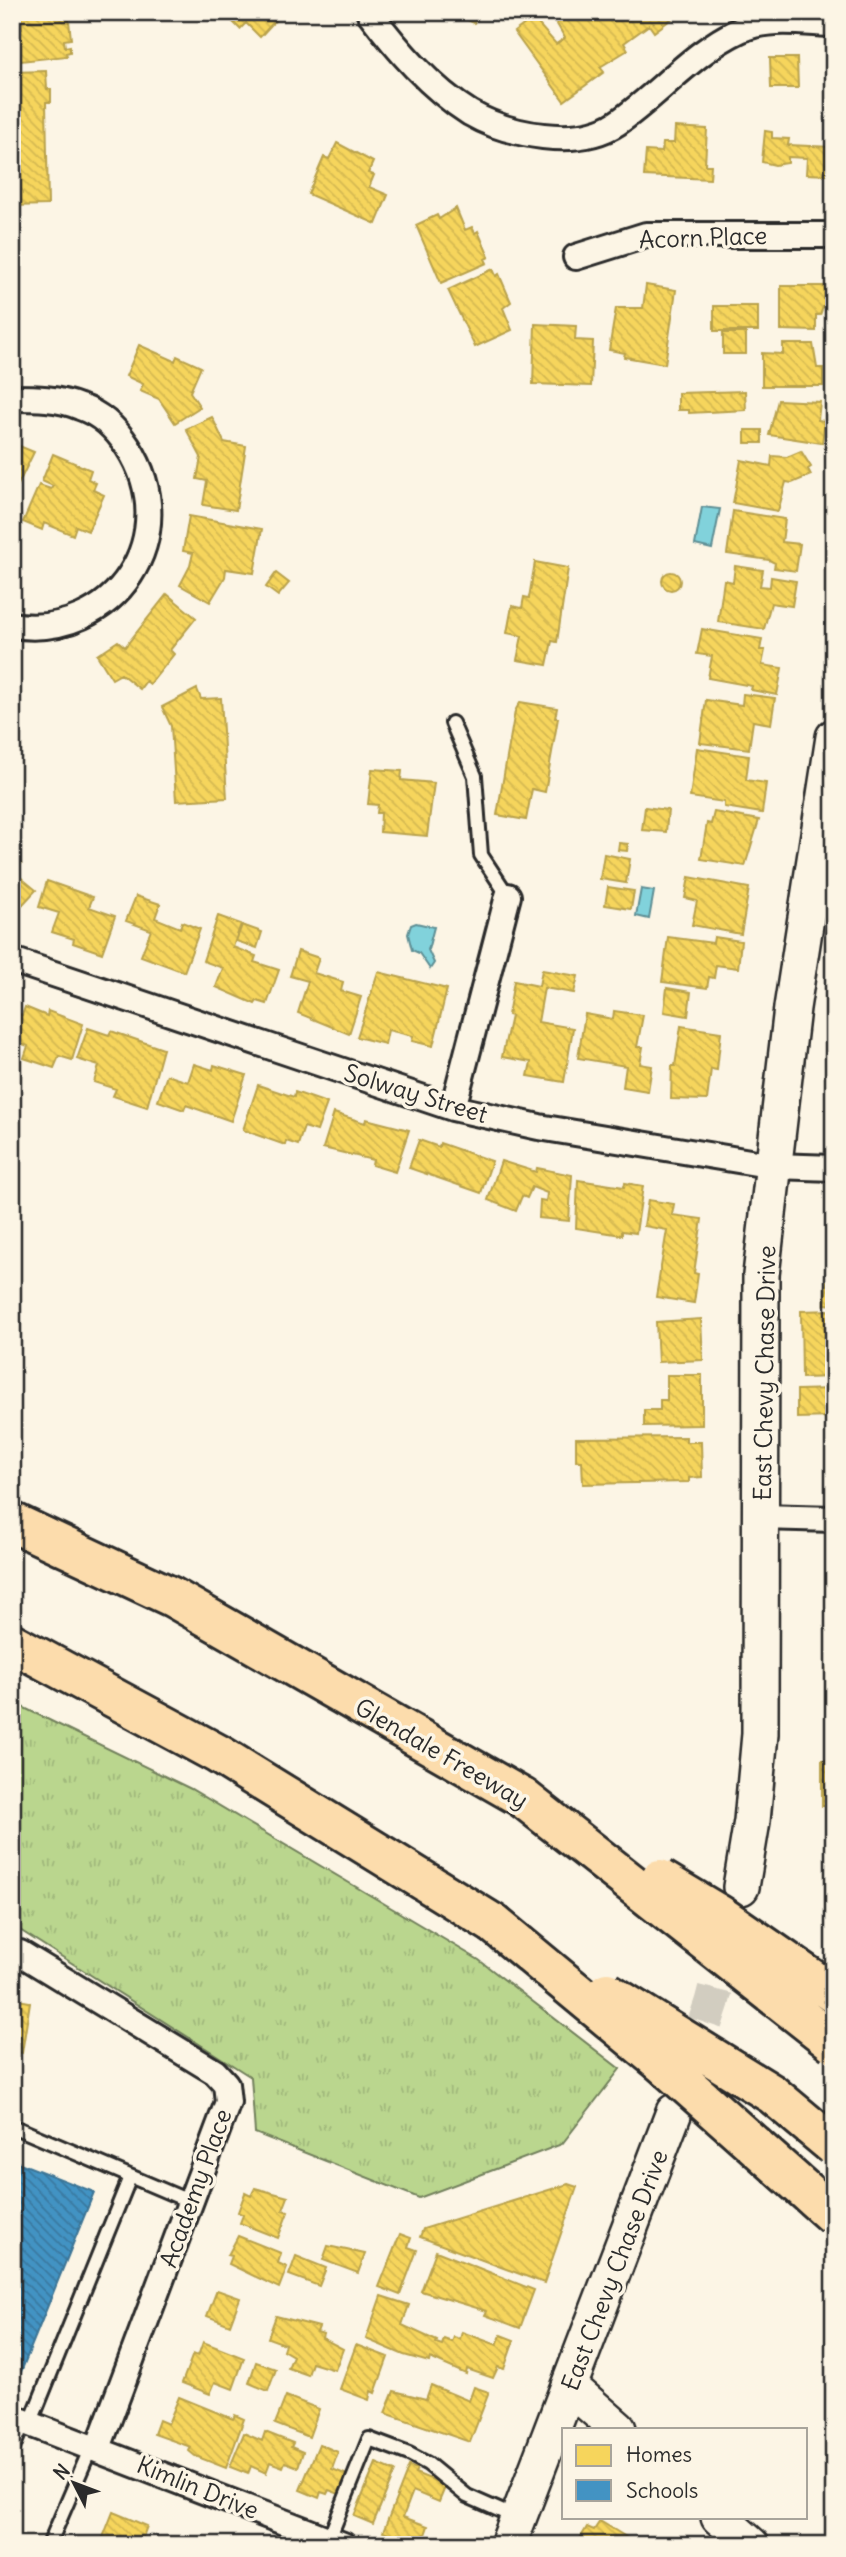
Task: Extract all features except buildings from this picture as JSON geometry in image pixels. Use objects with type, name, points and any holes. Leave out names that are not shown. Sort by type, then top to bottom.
[{"type":"highway","name":"Glendale Freeway","points":[[12,1522],[172,1597],[523,1798],[834,2043]]},
{"type":"highway","points":[[12,1643],[218,1754],[772,2094],[834,2146]]},
{"type":"highway","points":[[523,1798],[720,1914],[834,1994]]},
{"type":"highway","points":[[494,1924],[663,2063],[834,2216]]},
{"type":"main road","name":"East Chevy Chase Drive","points":[[741,1887],[752,1821],[760,1734],[761,1275],[792,1008],[834,737]]},
{"type":"main road","name":"East Chevy Chase Drive","points":[[515,2536],[569,2386],[674,2112]]},
{"type":"main road","points":[[569,2386],[617,2428]]},
{"type":"main road","points":[[720,2518],[751,2545]]},
{"type":"street","points":[[369,12],[427,79],[471,113],[524,133],[563,139],[615,124],[683,68],[739,30],[768,22],[834,24]]},
{"type":"street","name":"Acorn Place","points":[[576,257],[637,236],[834,235]]},
{"type":"street","points":[[12,398],[60,401],[101,418],[120,435],[134,456],[149,502],[149,527],[144,549],[134,571],[120,589],[98,608],[72,620],[50,626],[12,625]]},
{"type":"street","points":[[453,1108],[508,896]]},
{"type":"street","name":"Solway Street","points":[[12,960],[453,1108],[539,1127],[774,1166],[834,1168]]},
{"type":"street","points":[[761,1517],[834,1519]]},
{"type":"street","name":"Academy Place","points":[[12,1953],[20,1953],[204,2066],[226,2084],[228,2102],[95,2447]]},
{"type":"street","name":"Kimlin Drive","points":[[22,2421],[336,2542]]},
{"type":"lane","points":[[452,723],[475,776],[481,855],[508,896]]},
{"type":"lane","points":[[12,2126],[191,2202]]},
{"type":"lane","points":[[12,2451],[22,2421],[130,2177]]},
{"type":"lane","points":[[336,2542],[369,2439],[428,2464],[515,2536]]},
{"type":"lane","points":[[49,2545],[95,2447]]},
{"type":"green space","points":[[12,1702],[191,1789],[479,1960],[620,2069],[562,2144],[419,2198],[255,2133],[251,2077],[12,1925]]},
{"type":"water","points":[[702,507],[720,509],[712,549],[695,545]]},
{"type":"water","points":[[641,889],[654,891],[649,919],[636,916]]},
{"type":"water","points":[[416,923],[434,927],[428,950],[434,963],[430,969],[419,953],[412,950],[408,934],[411,925]]},
{"type":"tunnel","points":[[688,2073],[712,2002],[730,1932]]}]
